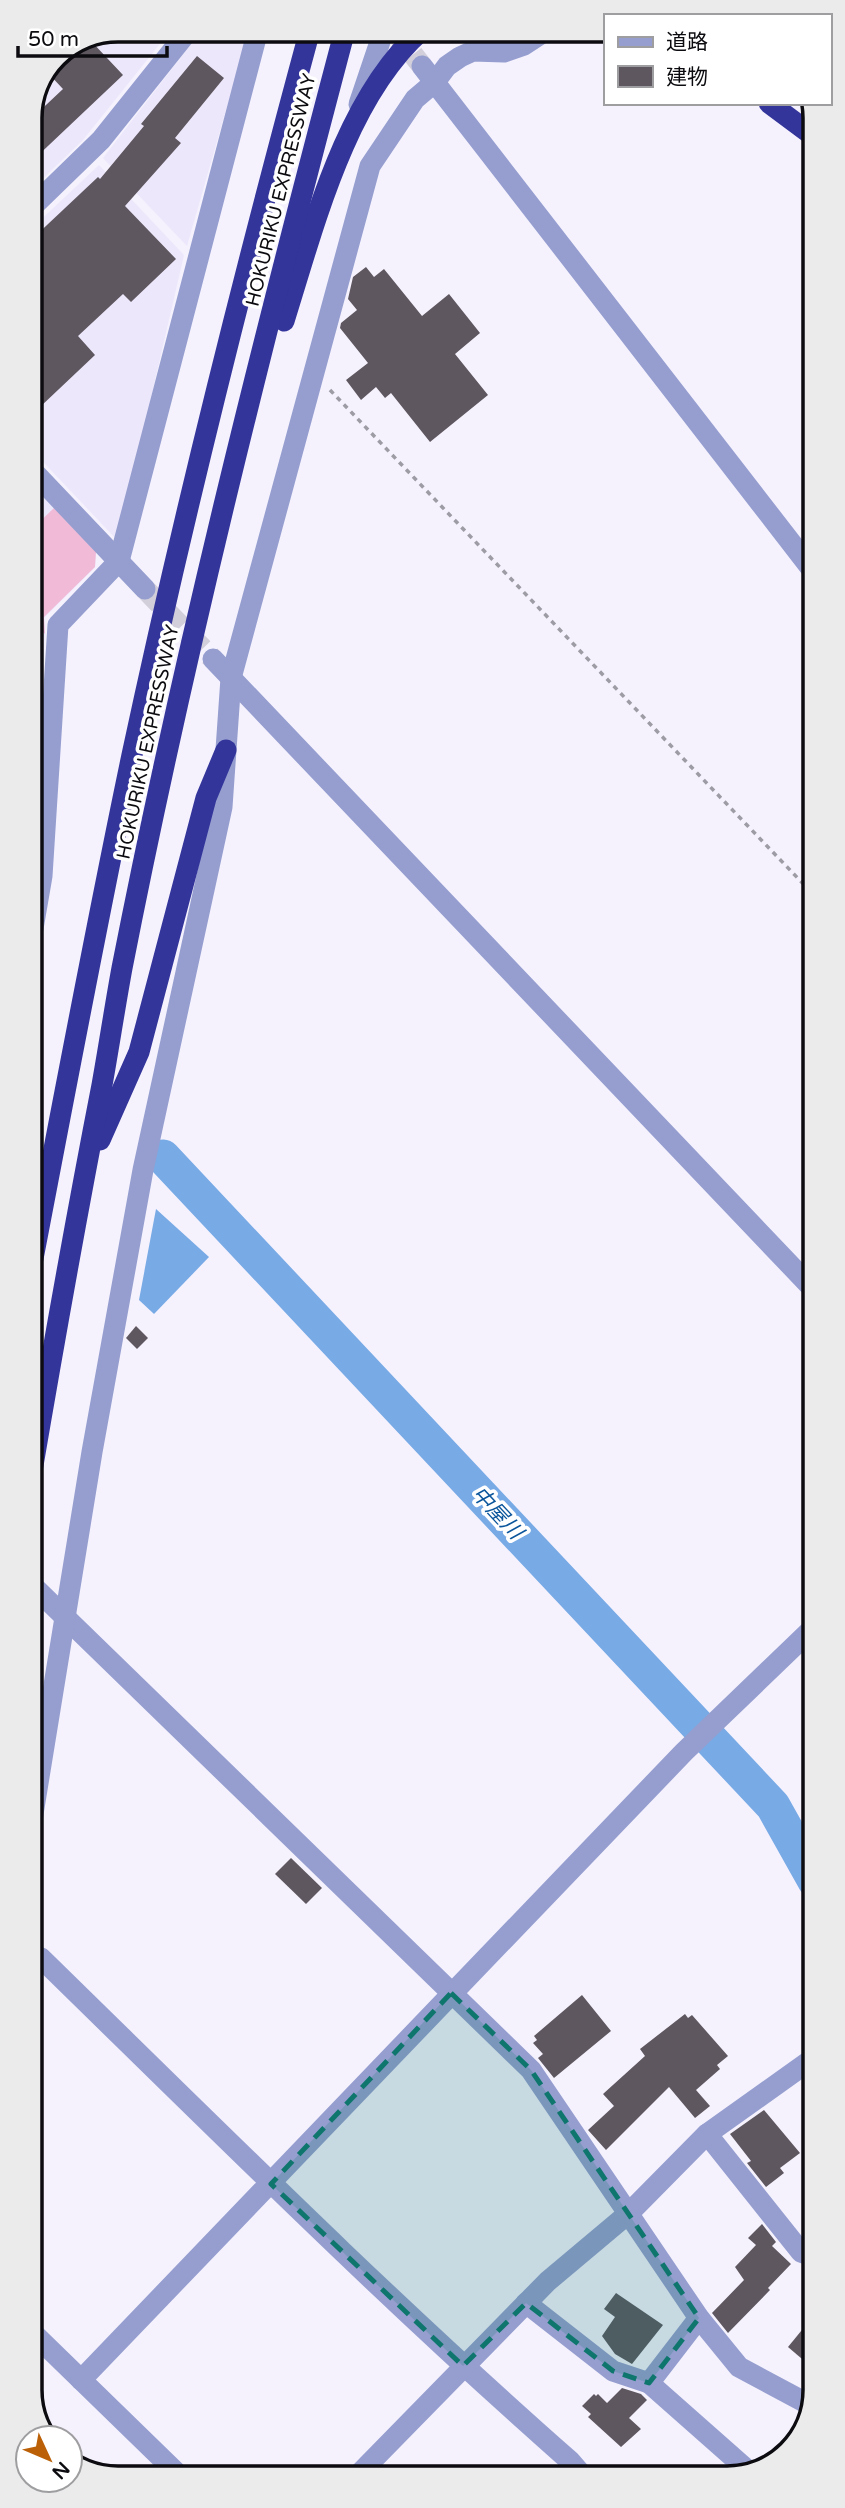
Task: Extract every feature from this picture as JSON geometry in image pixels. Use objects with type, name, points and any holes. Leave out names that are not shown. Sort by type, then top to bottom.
[{"type":"highway","name":"HOKURIKU EXPRESSWAY","points":[[42,1211],[133,752],[202,450],[269,180],[307,42]]},
{"type":"highway","name":"HOKURIKU EXPRESSWAY","points":[[42,1413],[122,969],[167,759],[222,512],[342,42]]},
{"type":"highway","points":[[167,759],[194,674],[280,332],[329,183],[373,88],[392,61],[410,42]]},
{"type":"highway","points":[[772,105],[803,128]]},
{"type":"highway","points":[[82,1179],[139,1052],[206,798],[226,750]]},
{"type":"street","points":[[42,197],[101,140],[179,42]]},
{"type":"street","points":[[42,876],[58,625],[119,561],[255,42]]},
{"type":"street","points":[[346,142],[380,42]]},
{"type":"street","points":[[42,1762],[92,1452],[143,1170],[222,807],[231,678],[370,166],[429,74],[473,51],[504,52],[529,42]]},
{"type":"street","points":[[429,74],[803,558]]},
{"type":"street","points":[[42,481],[145,589]]},
{"type":"street","points":[[213,659],[803,1278]]},
{"type":"street","points":[[42,1594],[531,2070],[699,2318],[739,2367],[802,2401]]},
{"type":"street","points":[[81,2380],[684,1752],[803,1638]]},
{"type":"street","points":[[42,1959],[271,2184],[463,2366],[574,2466]]},
{"type":"street","points":[[367,2466],[548,2281],[629,2213],[707,2134],[803,2066]]},
{"type":"street","points":[[707,2134],[803,2253]]},
{"type":"street","points":[[526,2303],[613,2371],[649,2383],[741,2464]]},
{"type":"street","points":[[649,2383],[699,2318]]},
{"type":"street","points":[[42,2342],[170,2466]]},
{"type":"path","points":[[314,373],[803,884]]},
{"type":"highlighted area","points":[[451,1993],[531,2070],[699,2318],[649,2383],[613,2371],[526,2303],[463,2366],[271,2184]]},
{"type":"shaded area","points":[[161,42],[83,140],[42,179],[43,103],[55,76],[64,64],[89,48],[103,43]]},
{"type":"shaded area","points":[[193,42],[246,42],[187,246],[103,158]]},
{"type":"shaded area","points":[[99,165],[184,255],[118,541],[42,461],[42,219]]},
{"type":"shaded area","points":[[42,496],[96,552],[95,567],[44,618],[42,682]]},
{"type":"shaded area","points":[[54,508],[96,552],[95,567],[44,617],[45,634],[42,631],[42,520]]},
{"type":"water","points":[[156,1209],[209,1257],[154,1314],[139,1300]]},
{"type":"building","points":[[95,46],[123,75],[42,152],[43,108],[63,89],[53,79],[55,76],[64,64],[76,55]]},
{"type":"building","points":[[197,56],[224,78],[175,138],[181,143],[125,206],[176,259],[131,302],[123,294],[78,336],[95,355],[42,405],[42,230],[98,177],[100,179],[144,126],[141,124]]},
{"type":"building","points":[[366,267],[374,277],[384,269],[422,316],[449,294],[480,333],[455,354],[488,395],[430,442],[391,393],[385,398],[376,387],[361,400],[346,380],[368,363],[340,328],[341,323],[357,310],[348,299],[353,277]]},
{"type":"building","points":[[136,1326],[148,1338],[137,1349],[126,1338]]},
{"type":"building","points":[[291,1858],[322,1888],[306,1904],[275,1874]]},
{"type":"building","points":[[582,1995],[611,2031],[554,2078],[538,2058],[543,2054],[533,2043],[537,2040],[534,2036]]},
{"type":"building","points":[[685,2014],[688,2018],[692,2015],[728,2056],[717,2065],[720,2069],[696,2090],[710,2106],[695,2118],[669,2087],[606,2150],[588,2130],[614,2106],[603,2094],[645,2056],[640,2049]]},
{"type":"building","points":[[764,2110],[800,2153],[780,2168],[784,2173],[766,2187],[747,2163],[751,2161],[730,2134]]},
{"type":"building","points":[[762,2224],[776,2242],[772,2246],[791,2264],[728,2333],[712,2313],[744,2280],[735,2267],[756,2245],[748,2238]]},
{"type":"building","points":[[616,2293],[663,2325],[632,2364],[615,2354],[602,2336],[615,2317],[604,2309]]},
{"type":"building","points":[[803,2329],[803,2360],[788,2347]]},
{"type":"building","points":[[622,2388],[641,2394],[647,2400],[629,2418],[641,2429],[621,2447],[588,2417],[591,2414],[582,2406],[594,2394],[598,2394],[607,2403]]},
{"type":"waterway","name":"中屋川","points":[[163,1157],[773,1806],[803,1860]]},
{"type":"tunnel","points":[[403,42],[422,66]]},
{"type":"tunnel","points":[[145,589],[213,659]]}]
